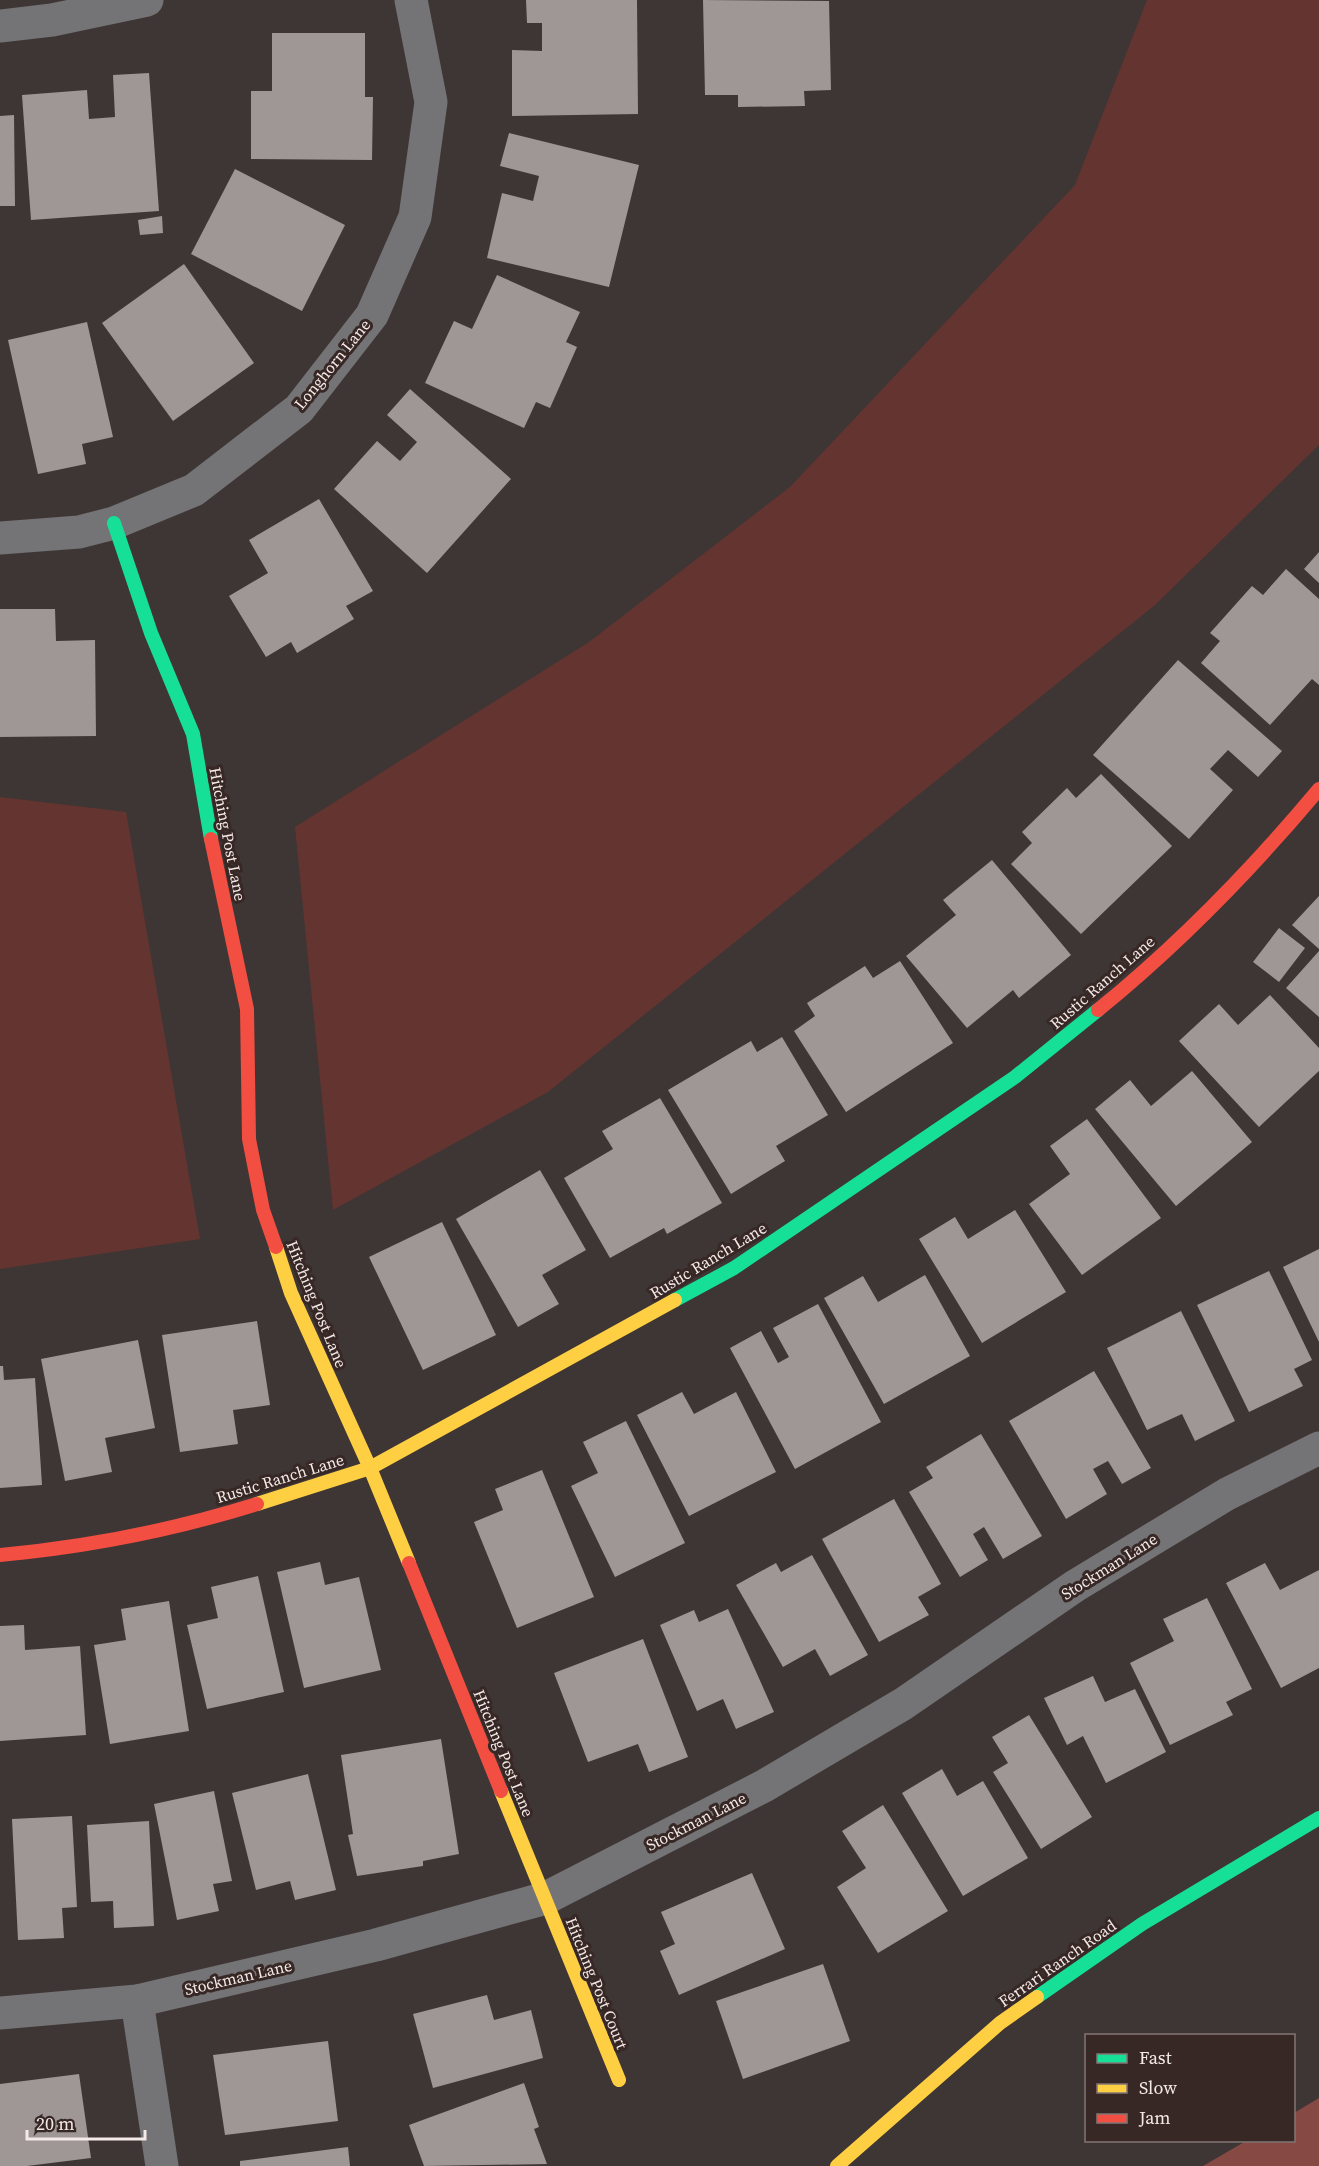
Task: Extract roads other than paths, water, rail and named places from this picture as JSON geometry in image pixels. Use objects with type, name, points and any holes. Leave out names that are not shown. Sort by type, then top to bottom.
[{"type":"street","points":[[0,26],[52,20],[147,0]]},
{"type":"street","name":"Longhorn Lane","points":[[0,538],[79,532],[114,523],[194,490],[299,409],[372,315],[415,217],[431,102],[411,0]]},
{"type":"street","name":"Hitching Post Lane","points":[[114,523],[151,633],[193,734],[217,870],[247,1009],[249,1139],[263,1210],[291,1293],[370,1468],[546,1898]]},
{"type":"street","name":"Rustic Ranch Lane","points":[[0,1555],[61,1549],[224,1514],[370,1468],[734,1268],[1015,1077],[1114,997],[1215,902],[1288,826],[1319,789]]},
{"type":"street","name":"Stockman Lane","points":[[0,2013],[137,2001],[375,1945],[546,1898],[764,1786],[903,1704],[1075,1586],[1227,1494],[1319,1448]]},
{"type":"street","name":"Ferrari Ranch Road","points":[[837,2166],[1000,2023],[1142,1924],[1319,1818]]},
{"type":"street","name":"Hitching Post Court","points":[[546,1898],[618,2080]]},
{"type":"street","points":[[137,2001],[162,2166]]}]
